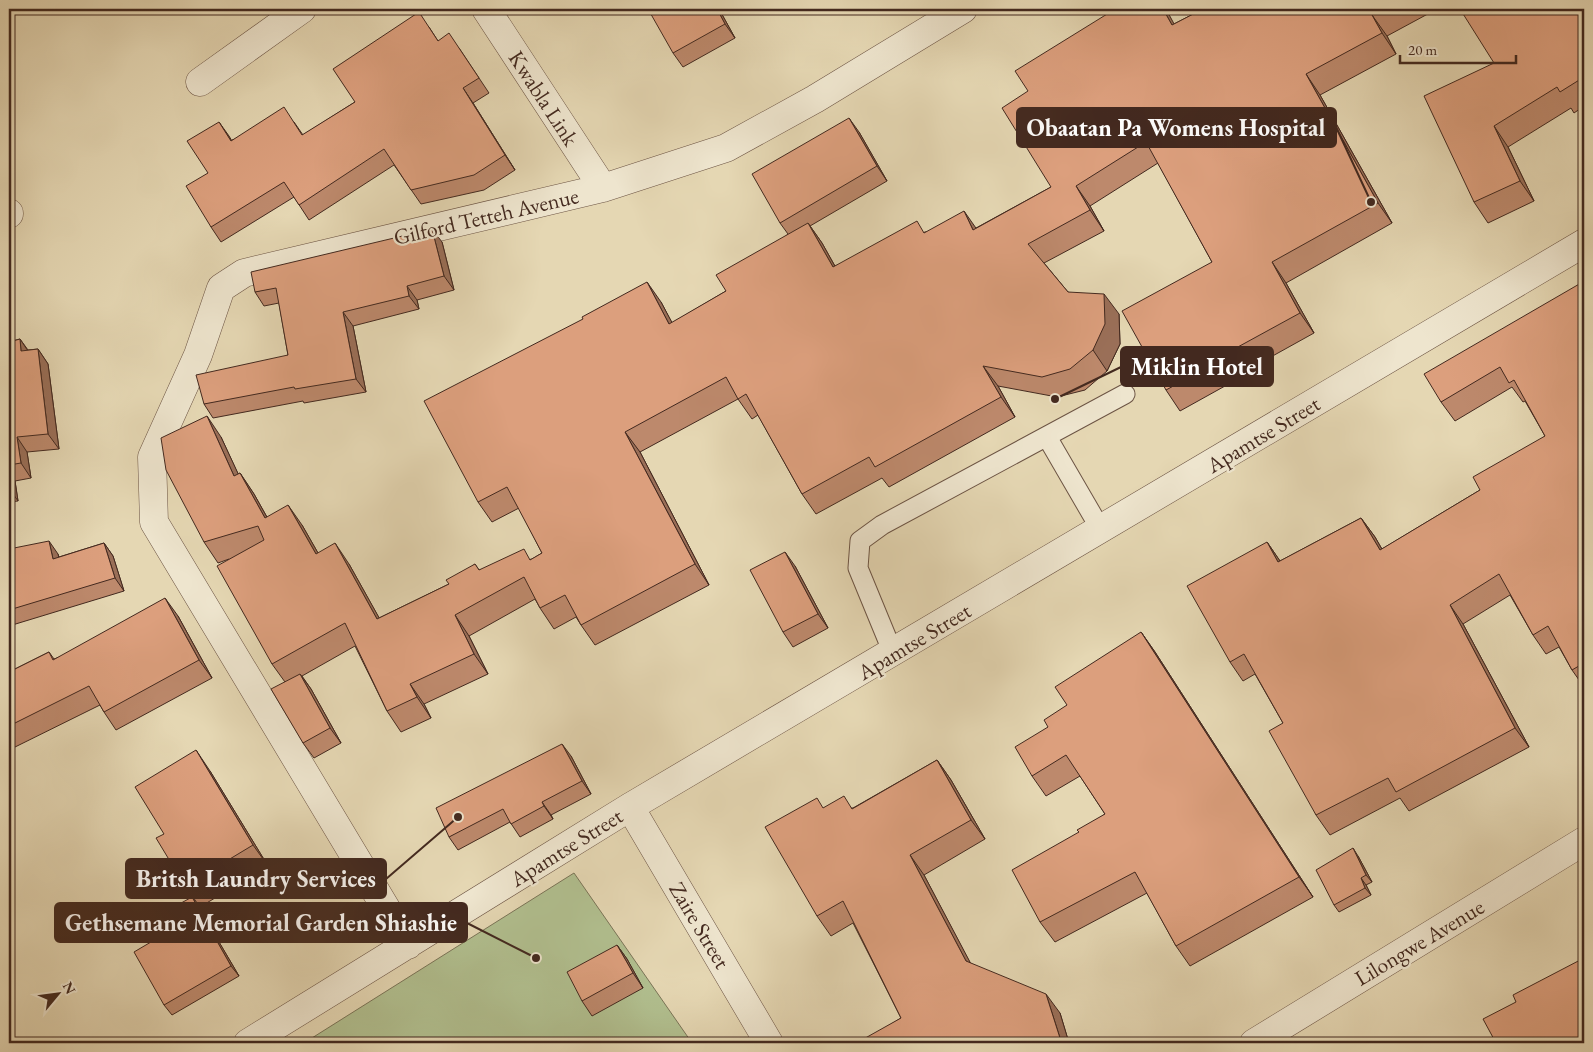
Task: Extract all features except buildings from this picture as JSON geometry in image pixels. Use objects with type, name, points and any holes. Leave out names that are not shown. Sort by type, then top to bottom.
[{"type":"street","points":[[200,82],[302,9]]},
{"type":"street","name":"Kwabla Link","points":[[486,9],[603,188]]},
{"type":"street","name":"Gilford Tetteh Avenue","points":[[408,945],[154,522],[152,457],[198,355],[221,288],[244,273],[603,188],[726,148],[815,99],[963,9]]},
{"type":"street","name":"Apamtse Street","points":[[248,1043],[630,807],[1584,243]]},
{"type":"street","name":"Zaire Street","points":[[630,807],[769,1043]]},
{"type":"street","name":"Lilongwe Avenue","points":[[1254,1043],[1584,841]]},
{"type":"lane","points":[[893,653],[858,568],[860,541],[882,525],[1126,394]]},
{"type":"lane","points":[[1047,436],[1101,530]]},
{"type":"green space","points":[[574,873],[692,1043],[304,1043]]},
{"type":"place","name":"Obaatan Pa Womens Hospital","points":[[1371,202]]},
{"type":"place","name":"Miklin Hotel","points":[[1055,399]]},
{"type":"place","name":"Britsh Laundry Services","points":[[458,817]]},
{"type":"place","name":"Gethsemane Memorial Garden Shiashie","points":[[536,958]]}]
